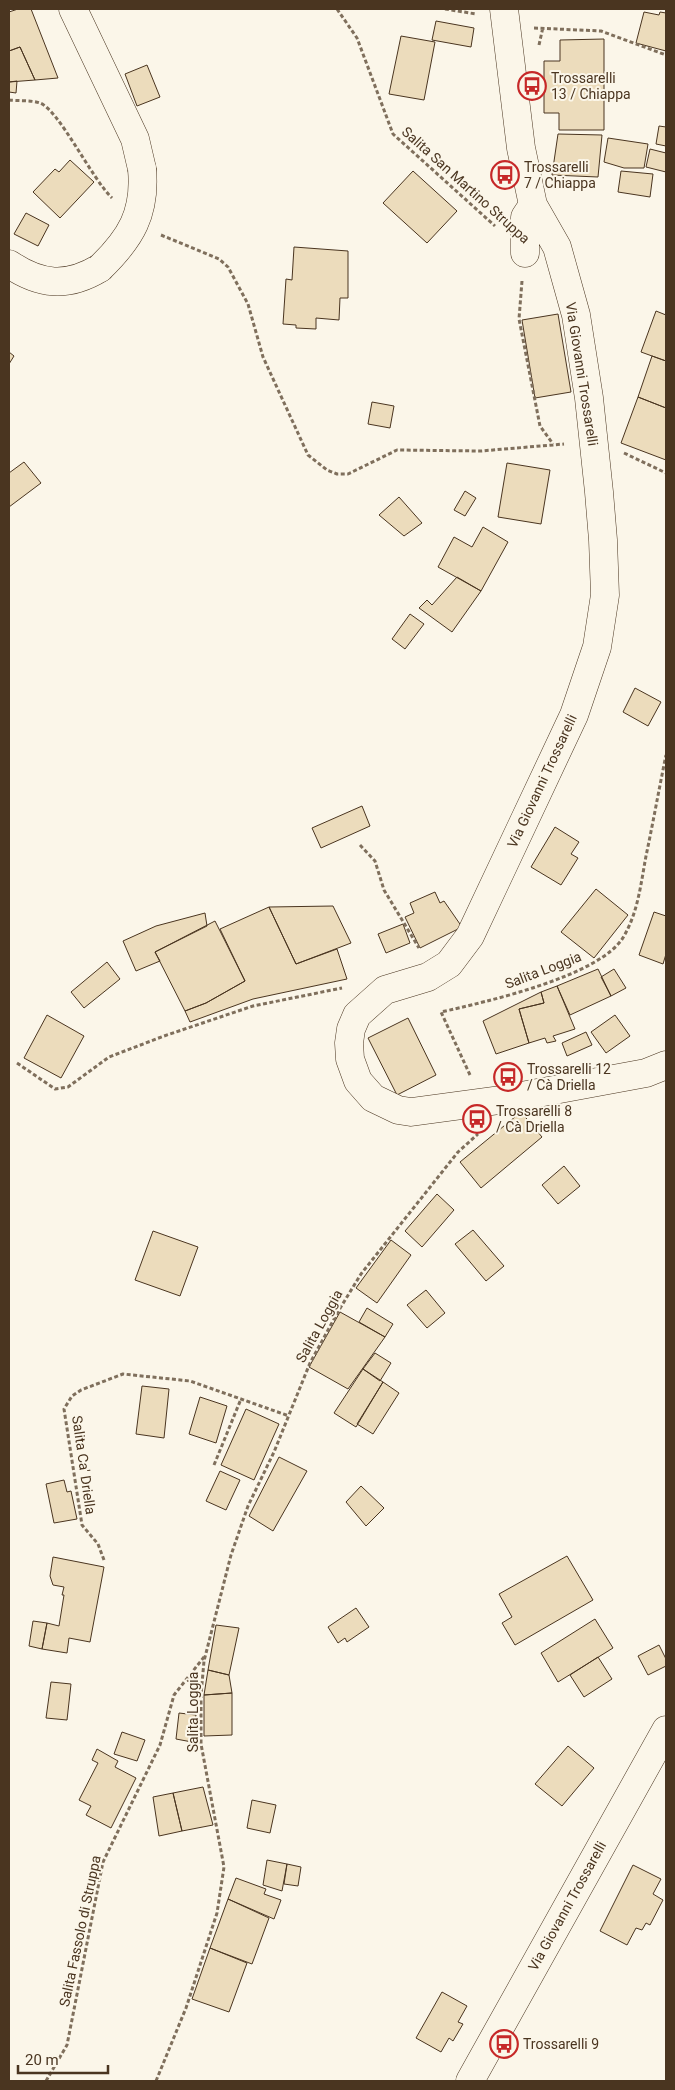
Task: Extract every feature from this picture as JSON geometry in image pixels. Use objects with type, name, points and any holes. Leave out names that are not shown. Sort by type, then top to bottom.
[{"type":"street","points":[[9,264],[25,275],[43,281],[82,279],[100,268],[127,238],[142,204],[144,188],[142,169],[135,139],[73,9]]},
{"type":"street","name":"Via Giovanni Trossarelli","points":[[505,14],[521,148],[533,205],[557,247],[576,315],[589,398],[604,540],[605,595],[597,647],[574,715],[559,751],[513,844],[486,905],[449,964],[428,977],[385,990],[357,1015],[349,1044],[353,1070],[358,1081],[373,1098],[398,1110],[411,1112],[433,1111],[500,1100],[646,1073],[666,1065]]},
{"type":"street","points":[[525,252],[525,217],[533,205]]},
{"type":"street","name":"Via Giovanni Trossarelli","points":[[470,2081],[666,1730]]},
{"type":"path","name":"Salita San Martino Struppa","points":[[158,234],[219,259],[228,267],[248,304],[263,357],[308,455],[327,470],[337,474],[348,474],[397,450],[480,451],[553,444],[540,426],[519,319],[525,252],[392,134],[357,38],[337,9]]},
{"type":"path","points":[[505,14],[522,42],[529,37],[531,29],[536,27],[601,31],[666,55]]},
{"type":"path","points":[[9,100],[41,103],[53,114],[96,181],[115,202]]},
{"type":"path","points":[[593,444],[638,458],[666,473]]},
{"type":"path","name":"Salita Loggia","points":[[156,2081],[186,2008],[217,1913],[224,1868],[201,1744],[201,1695],[206,1655],[228,1565],[248,1506],[289,1416],[310,1362],[361,1274],[458,1152],[494,1114],[500,1100],[476,1087],[441,1012],[517,994],[565,975],[599,960],[623,938],[637,904],[666,756]]},
{"type":"path","points":[[360,845],[375,861],[384,890],[419,949],[428,977]]},
{"type":"path","points":[[16,1063],[55,1089],[68,1087],[109,1057],[252,1006],[328,989],[348,987],[385,990]]},
{"type":"path","name":"Salita Ca' Driella","points":[[104,1560],[98,1544],[82,1525],[64,1409],[72,1396],[97,1382],[123,1374],[190,1381],[289,1416]]},
{"type":"path","points":[[214,1465],[241,1399]]},
{"type":"path","name":"Salita Fassolo di Struppa","points":[[46,2081],[67,2044],[104,1862],[160,1745],[174,1694],[206,1655]]},
{"type":"building","points":[[18,9],[31,9],[58,78],[35,80],[20,47],[9,51],[9,12]]},
{"type":"building","points":[[644,12],[659,15],[660,12],[666,13],[666,51],[636,43]]},
{"type":"building","points":[[436,21],[474,28],[471,47],[432,40]]},
{"type":"building","points":[[401,36],[435,42],[424,100],[389,94]]},
{"type":"building","points":[[604,39],[604,130],[559,130],[559,113],[544,113],[544,61],[560,61],[560,40]]},
{"type":"building","points":[[20,47],[35,80],[9,82],[9,51]]},
{"type":"building","points":[[147,65],[160,97],[137,106],[125,74]]},
{"type":"building","points":[[17,81],[16,93],[9,92],[9,82]]},
{"type":"building","points":[[659,126],[666,127],[666,146],[656,144]]},
{"type":"building","points":[[558,134],[602,135],[598,177],[552,175]]},
{"type":"building","points":[[608,138],[648,144],[644,168],[624,168],[604,162]]},
{"type":"building","points":[[650,149],[666,153],[666,172],[646,167]]},
{"type":"building","points":[[70,160],[94,182],[60,218],[33,192],[55,169],[59,172]]},
{"type":"building","points":[[413,171],[457,211],[427,243],[383,203]]},
{"type":"building","points":[[621,171],[653,174],[650,197],[618,192]]},
{"type":"building","points":[[26,213],[49,225],[38,246],[14,234]]},
{"type":"building","points":[[294,247],[348,251],[348,298],[340,298],[339,320],[316,318],[316,329],[296,328],[296,325],[283,324],[286,279],[292,280]]},
{"type":"building","points":[[656,311],[666,315],[666,361],[641,352]]},
{"type":"building","points":[[558,314],[571,392],[535,398],[522,320]]},
{"type":"building","points":[[9,352],[14,356],[9,364]]},
{"type":"building","points":[[652,356],[666,361],[666,408],[638,397]]},
{"type":"building","points":[[638,397],[666,408],[666,460],[621,443]]},
{"type":"building","points":[[372,402],[394,406],[390,428],[368,424]]},
{"type":"building","points":[[24,462],[41,483],[9,507],[9,473]]},
{"type":"building","points":[[507,463],[550,470],[541,524],[498,517]]},
{"type":"building","points":[[465,491],[476,498],[465,516],[454,510]]},
{"type":"building","points":[[399,497],[422,523],[404,536],[379,515]]},
{"type":"building","points":[[483,527],[508,542],[481,591],[438,567],[454,537],[472,547]]},
{"type":"building","points":[[457,577],[481,591],[452,632],[419,608],[427,600],[432,605]]},
{"type":"building","points":[[410,614],[424,624],[405,649],[392,639]]},
{"type":"building","points":[[635,688],[661,702],[648,726],[623,712]]},
{"type":"building","points":[[362,806],[370,826],[321,848],[312,828]]},
{"type":"building","points":[[555,827],[579,842],[571,854],[578,858],[561,885],[531,867]]},
{"type":"building","points":[[596,889],[628,915],[594,958],[561,932]]},
{"type":"building","points":[[435,892],[440,903],[444,901],[462,927],[420,948],[405,917],[414,913],[410,903]]},
{"type":"building","points":[[333,906],[351,943],[296,964],[269,907]]},
{"type":"building","points":[[269,907],[296,964],[337,949],[347,979],[253,999],[190,1022],[185,1011],[206,1003],[245,981],[220,929]]},
{"type":"building","points":[[654,912],[666,916],[666,954],[663,964],[639,955]]},
{"type":"building","points":[[205,913],[207,926],[155,952],[160,961],[136,971],[123,941],[156,926]]},
{"type":"building","points":[[215,921],[245,981],[206,1003],[185,1011],[155,952]]},
{"type":"building","points":[[403,924],[410,943],[386,953],[378,934]]},
{"type":"building","points":[[107,962],[120,979],[84,1008],[71,992]]},
{"type":"building","points":[[598,969],[611,996],[570,1015],[557,986]]},
{"type":"building","points":[[614,969],[626,988],[611,996],[601,977]]},
{"type":"building","points":[[557,986],[575,1029],[553,1036],[556,1041],[547,1043],[545,1038],[529,1043],[519,1009],[544,1003],[541,992]]},
{"type":"building","points":[[541,992],[544,1003],[519,1009],[529,1043],[496,1054],[483,1021]]},
{"type":"building","points":[[47,1015],[84,1036],[61,1078],[24,1058]]},
{"type":"building","points":[[615,1015],[630,1036],[606,1053],[591,1032]]},
{"type":"building","points":[[408,1018],[436,1075],[397,1095],[368,1038]]},
{"type":"building","points":[[586,1032],[592,1045],[567,1056],[562,1043]]},
{"type":"building","points":[[521,1112],[542,1137],[481,1188],[460,1162]]},
{"type":"building","points":[[564,1166],[580,1186],[558,1204],[542,1185]]},
{"type":"building","points":[[437,1194],[454,1210],[422,1247],[405,1231]]},
{"type":"building","points":[[473,1230],[504,1266],[486,1281],[455,1244]]},
{"type":"building","points":[[153,1231],[198,1247],[180,1296],[135,1280]]},
{"type":"building","points":[[391,1240],[411,1255],[377,1303],[356,1288]]},
{"type":"building","points":[[426,1290],[445,1313],[427,1328],[407,1305]]},
{"type":"building","points":[[367,1308],[393,1324],[385,1337],[359,1322]]},
{"type":"building","points":[[340,1312],[385,1337],[348,1389],[309,1367]]},
{"type":"building","points":[[375,1353],[391,1363],[380,1381],[363,1369]]},
{"type":"building","points":[[363,1369],[383,1382],[356,1427],[334,1413]]},
{"type":"building","points":[[383,1382],[399,1393],[373,1434],[357,1424]]},
{"type":"building","points":[[142,1386],[169,1389],[164,1438],[136,1434]]},
{"type":"building","points":[[200,1397],[227,1406],[216,1443],[189,1434]]},
{"type":"building","points":[[246,1409],[279,1424],[254,1480],[221,1465]]},
{"type":"building","points":[[279,1457],[307,1471],[273,1531],[249,1516]]},
{"type":"building","points":[[220,1471],[240,1480],[226,1510],[206,1501]]},
{"type":"building","points":[[64,1480],[67,1492],[71,1491],[77,1519],[54,1523],[46,1484]]},
{"type":"building","points":[[361,1486],[384,1508],[366,1526],[346,1502]]},
{"type":"building","points":[[567,1556],[593,1600],[515,1645],[502,1623],[512,1617],[499,1594]]},
{"type":"building","points":[[53,1557],[104,1567],[90,1642],[69,1638],[67,1653],[42,1649],[47,1623],[59,1626],[64,1595],[62,1595],[64,1587],[53,1585],[50,1576]]},
{"type":"building","points":[[356,1608],[369,1627],[347,1642],[345,1638],[338,1643],[328,1627]]},
{"type":"building","points":[[595,1619],[613,1648],[558,1682],[541,1653]]},
{"type":"building","points":[[33,1621],[47,1623],[42,1649],[29,1646]]},
{"type":"building","points":[[216,1625],[239,1628],[229,1675],[208,1670]]},
{"type":"building","points":[[659,1645],[666,1659],[666,1666],[648,1675],[638,1656]]},
{"type":"building","points":[[598,1657],[612,1679],[584,1697],[570,1675]]},
{"type":"building","points":[[208,1670],[229,1675],[232,1693],[204,1695]]},
{"type":"building","points":[[51,1682],[71,1684],[67,1720],[46,1718]]},
{"type":"building","points":[[232,1693],[232,1735],[204,1736],[204,1695]]},
{"type":"building","points":[[179,1713],[196,1715],[192,1742],[176,1739]]},
{"type":"building","points":[[122,1732],[145,1740],[137,1761],[114,1754]]},
{"type":"building","points":[[568,1746],[594,1768],[562,1806],[535,1784]]},
{"type":"building","points":[[97,1749],[118,1761],[115,1767],[136,1778],[111,1828],[86,1815],[91,1806],[79,1800],[98,1763],[92,1760]]},
{"type":"building","points":[[203,1787],[213,1825],[182,1831],[173,1793]]},
{"type":"building","points":[[173,1793],[182,1831],[159,1836],[153,1797]]},
{"type":"building","points":[[252,1800],[276,1805],[270,1833],[247,1828]]},
{"type":"building","points":[[267,1860],[287,1864],[282,1891],[263,1885]]},
{"type":"building","points":[[287,1864],[301,1867],[298,1886],[284,1884]]},
{"type":"building","points":[[633,1865],[661,1879],[653,1894],[663,1900],[650,1925],[646,1923],[642,1930],[636,1928],[627,1945],[600,1931]]},
{"type":"building","points":[[236,1878],[266,1889],[264,1894],[281,1900],[274,1919],[228,1899]]},
{"type":"building","points":[[228,1899],[269,1918],[252,1964],[210,1948]]},
{"type":"building","points":[[210,1948],[247,1963],[229,2012],[192,1999]]},
{"type":"building","points":[[442,1992],[467,2006],[458,2022],[463,2024],[453,2041],[449,2038],[441,2052],[416,2038]]},
{"type":"place","name":"Trossarelli 13 / Chiappa","points":[[532,86]]},
{"type":"place","name":"Trossarelli 7 / Chiappa","points":[[505,175]]},
{"type":"place","name":"Trossarelli 12 / Cà Driella","points":[[508,1077]]},
{"type":"place","name":"Trossarelli 8 / Cà Driella","points":[[477,1119]]},
{"type":"place","name":"Trossarelli 9","points":[[504,2044]]}]
